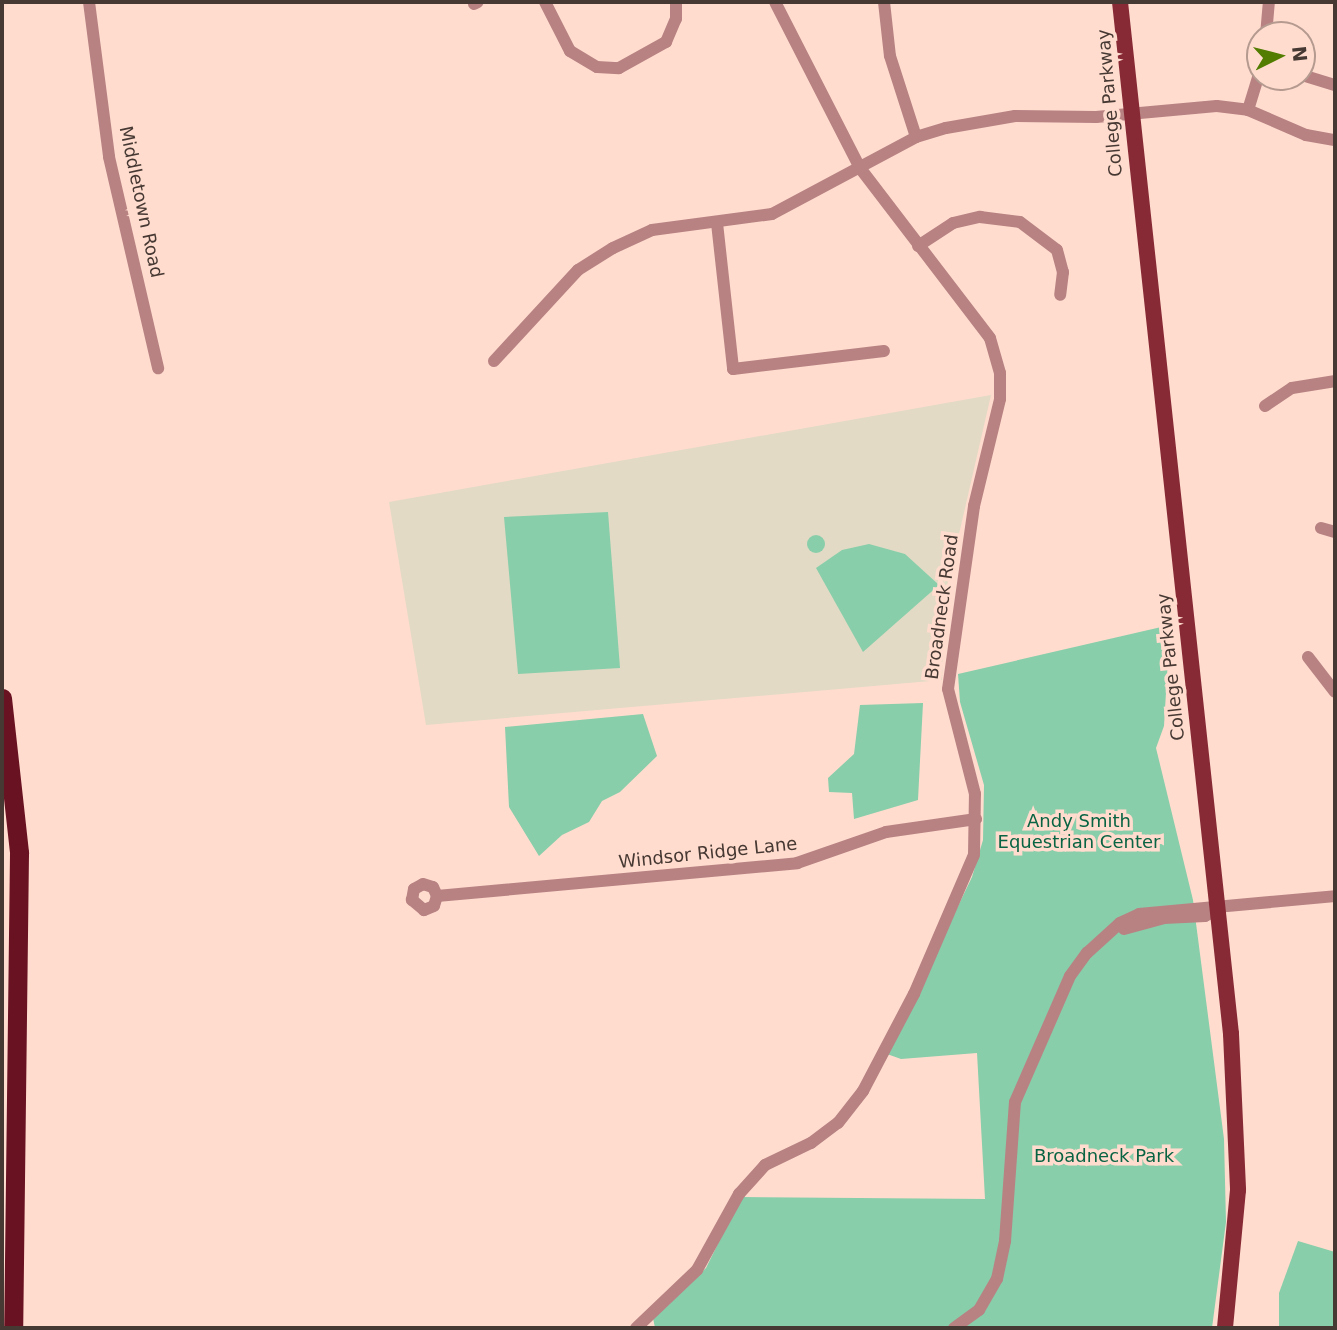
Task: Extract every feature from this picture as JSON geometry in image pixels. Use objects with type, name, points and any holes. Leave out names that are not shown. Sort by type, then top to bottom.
[{"type":"highway","points":[[2,698],[19,853],[13,1328]]},
{"type":"main road","name":"College Parkway","points":[[1120,2],[1129,114],[1218,909],[1238,1153],[1237,1230],[1225,1328]]},
{"type":"street","name":"Middletown Road","points":[[89,2],[109,157],[159,368]]},
{"type":"street","points":[[545,2],[578,58],[597,67],[619,68],[666,42],[676,19],[676,2]]},
{"type":"street","name":"Broadneck Road","points":[[636,1328],[697,1270],[739,1194],[761,1170],[838,1123],[863,1091],[942,932],[974,855],[976,819],[966,749],[948,689],[974,506],[1000,399],[1000,373],[990,338],[859,168],[775,2]]},
{"type":"street","points":[[884,2],[890,56],[916,137]]},
{"type":"street","points":[[1267,21],[1269,2]]},
{"type":"street","points":[[1316,79],[1335,85]]},
{"type":"street","points":[[1248,110],[1254,91]]},
{"type":"street","points":[[494,360],[578,270],[652,230],[772,214],[916,137],[990,118],[1129,114],[1217,106],[1248,110],[1306,135],[1335,141]]},
{"type":"street","points":[[918,246],[967,220],[999,217],[1020,222],[1057,250],[1063,272],[1060,295]]},
{"type":"street","points":[[717,223],[733,369],[884,351]]},
{"type":"street","points":[[1265,406],[1292,388],[1335,381]]},
{"type":"street","points":[[1321,528],[1335,532]]},
{"type":"street","points":[[1308,657],[1335,692]]},
{"type":"street","name":"Windsor Ridge Lane","points":[[437,896],[797,863],[886,832],[976,819]]},
{"type":"street","points":[[954,1328],[979,1310],[1002,1266],[1011,1127],[1018,1091],[1070,976],[1087,953],[1111,933],[1164,918],[1205,916],[1218,909],[1335,896]]},
{"type":"shaded area","points":[[991,395],[945,595],[942,680],[426,725],[389,502]]},
{"type":"green space","points":[[608,512],[620,668],[518,674],[504,517]]},
{"type":"green space","points":[[812,535],[820,535],[825,544],[823,551],[812,553],[807,548],[807,540]]},
{"type":"green space","points":[[869,544],[905,554],[939,585],[863,652],[816,568],[842,550]]},
{"type":"green space","name":"Broadneck Park","points":[[1170,625],[1164,726],[1156,748],[1193,900],[1224,1139],[1226,1222],[1212,1328],[655,1328],[653,1318],[706,1268],[741,1197],[985,1199],[977,1053],[901,1059],[887,1054],[972,877],[983,840],[984,785],[960,702],[958,674]]},
{"type":"green space","points":[[923,703],[918,800],[854,819],[852,793],[829,792],[828,778],[854,754],[860,705]]},
{"type":"green space","points":[[643,714],[657,756],[620,792],[602,801],[589,822],[562,835],[539,856],[509,807],[505,727]]},
{"type":"green space","points":[[1298,1241],[1335,1252],[1335,1328],[1279,1328],[1279,1293]]},
{"type":"park label","name":"Andy Smith Equestrian Center","points":[[1079,832]]}]
